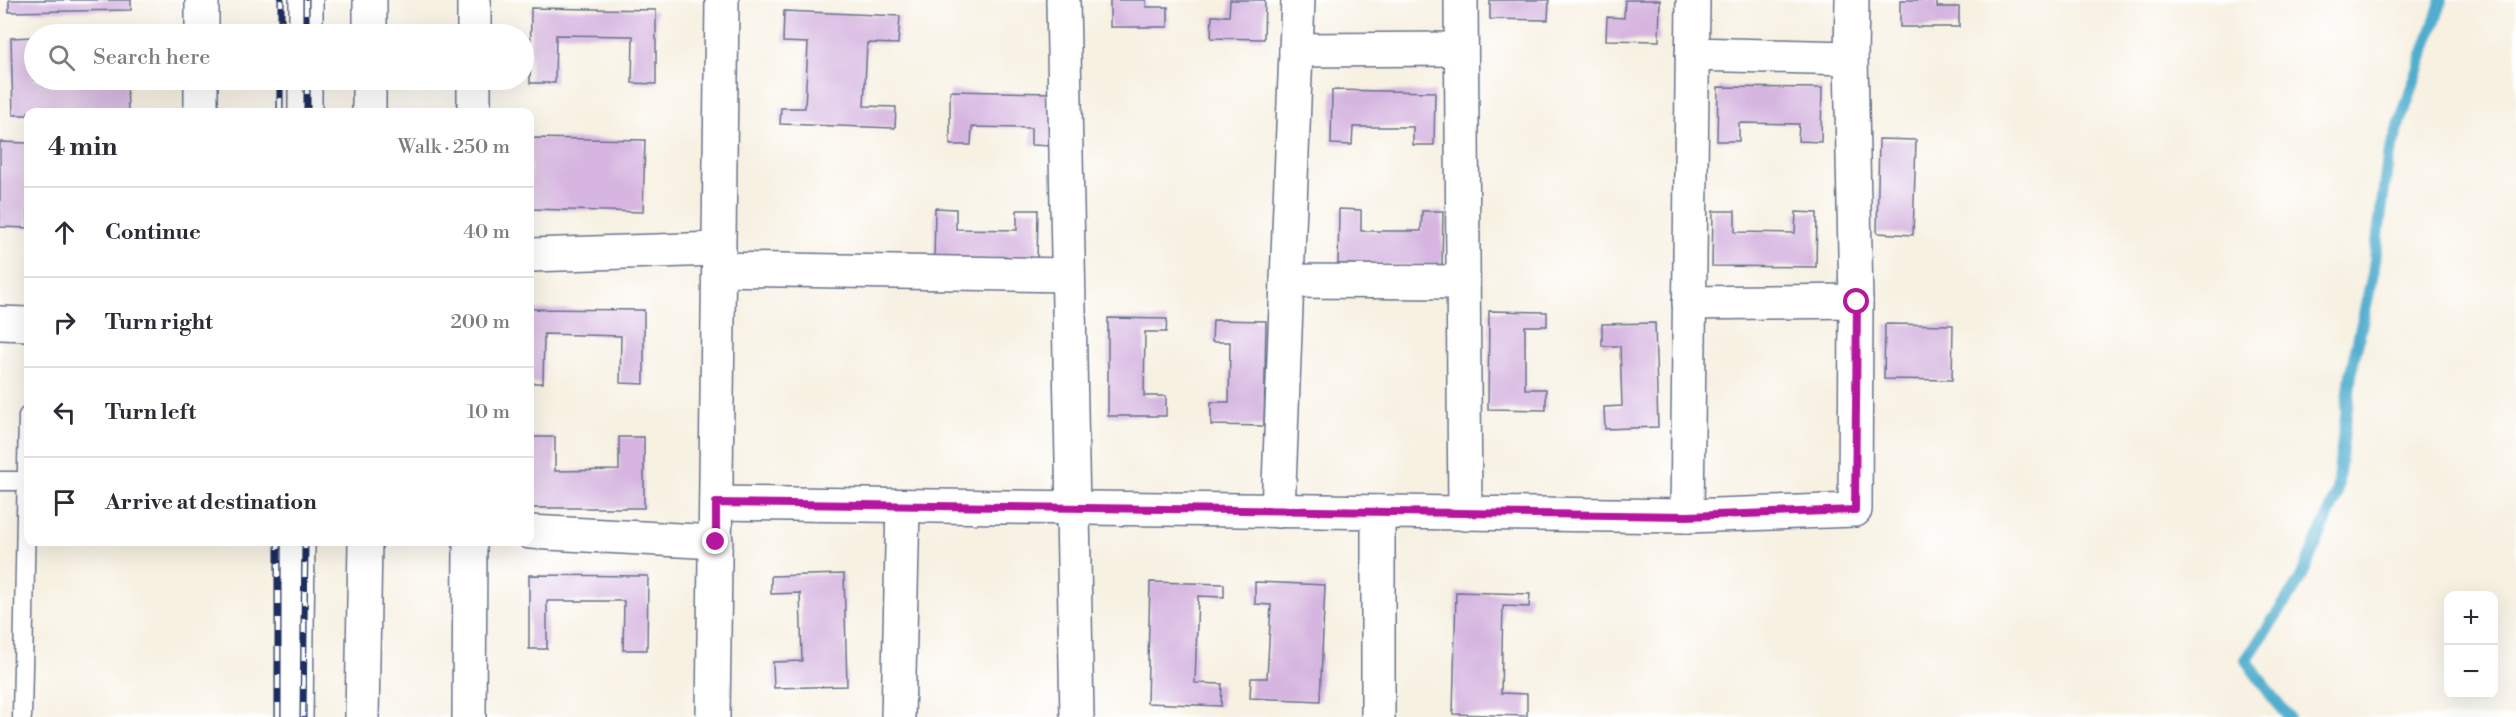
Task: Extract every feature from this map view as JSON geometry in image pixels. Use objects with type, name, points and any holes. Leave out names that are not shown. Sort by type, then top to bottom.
[{"type":"street","points":[[202,0],[202,24]]},
{"type":"street","points":[[306,0],[306,24]]},
{"type":"street","points":[[370,0],[370,24]]},
{"type":"street","points":[[474,0],[474,24]]},
{"type":"street","points":[[713,717],[722,0]]},
{"type":"street","points":[[1063,0],[1077,717]]},
{"type":"street","points":[[1278,511],[1299,0]]},
{"type":"street","points":[[1461,0],[1465,514]]},
{"type":"street","points":[[1687,516],[1693,0]]},
{"type":"street","points":[[716,503],[1687,516],[1855,510],[1857,302],[1851,58],[1852,0]]},
{"type":"street","points":[[1296,50],[1461,49]]},
{"type":"street","points":[[1692,54],[1851,58]]},
{"type":"street","points":[[201,90],[201,108]]},
{"type":"street","points":[[305,90],[305,108]]},
{"type":"street","points":[[369,90],[369,108]]},
{"type":"street","points":[[474,90],[474,108]]},
{"type":"street","points":[[534,255],[719,259],[1068,275]]},
{"type":"street","points":[[1287,281],[1463,282]]},
{"type":"street","points":[[1689,303],[1857,302]]},
{"type":"street","points":[[0,323],[24,324]]},
{"type":"street","points":[[897,717],[903,506]]},
{"type":"street","points":[[1378,512],[1378,717]]},
{"type":"street","points":[[534,532],[716,542]]},
{"type":"street","points":[[296,717],[298,546]]},
{"type":"street","points":[[362,717],[365,546]]},
{"type":"street","points":[[469,717],[470,546]]},
{"type":"lane","points":[[0,481],[24,481]]},
{"type":"lane","points":[[22,717],[25,546]]},
{"type":"building","points":[[9,0],[131,0],[131,10],[9,12]]},
{"type":"building","points":[[1110,0],[1146,0],[1146,7],[1168,7],[1168,27],[1110,27]]},
{"type":"building","points":[[1230,0],[1265,0],[1264,39],[1211,38],[1212,16],[1229,16]]},
{"type":"building","points":[[1490,0],[1549,0],[1548,20],[1490,19]]},
{"type":"building","points":[[1625,0],[1660,0],[1659,41],[1606,40],[1607,17],[1624,18]]},
{"type":"building","points":[[1900,0],[1937,0],[1937,7],[1959,7],[1959,27],[1900,27]]},
{"type":"building","points":[[531,8],[656,10],[656,84],[632,83],[633,36],[556,35],[555,83],[534,83],[534,24],[531,24]]},
{"type":"building","points":[[784,11],[900,16],[898,44],[867,43],[864,106],[896,107],[895,128],[780,124],[781,108],[805,108],[808,43],[783,42]]},
{"type":"building","points":[[24,37],[24,90],[127,90],[128,108],[24,108],[24,115],[13,115],[11,38]]},
{"type":"building","points":[[1718,87],[1822,88],[1821,142],[1798,141],[1799,124],[1739,123],[1739,141],[1717,141]]},
{"type":"building","points":[[1332,90],[1435,92],[1434,145],[1413,145],[1413,127],[1353,127],[1352,145],[1331,144]]},
{"type":"building","points":[[950,91],[1054,93],[1053,146],[1031,145],[1031,128],[972,127],[971,145],[950,145]]},
{"type":"building","points":[[534,138],[645,140],[643,212],[534,209]]},
{"type":"building","points":[[1879,139],[1916,140],[1913,235],[1877,233]]},
{"type":"building","points":[[0,142],[24,143],[24,228],[0,227]]},
{"type":"building","points":[[935,208],[956,209],[956,229],[1017,230],[1017,210],[1038,210],[1037,265],[934,263]]},
{"type":"building","points":[[1339,209],[1361,210],[1361,231],[1421,231],[1422,211],[1443,211],[1442,266],[1338,264]]},
{"type":"building","points":[[1713,211],[1735,211],[1735,232],[1795,233],[1796,212],[1817,213],[1816,267],[1712,266]]},
{"type":"building","points":[[534,309],[644,310],[644,384],[620,383],[621,336],[544,334],[543,383],[534,383]]},
{"type":"building","points":[[1489,311],[1547,312],[1547,326],[1525,326],[1525,389],[1546,389],[1546,410],[1488,409]]},
{"type":"building","points":[[1108,318],[1167,319],[1166,332],[1145,332],[1144,396],[1166,396],[1166,416],[1108,416]]},
{"type":"building","points":[[1213,320],[1266,321],[1264,426],[1211,425],[1211,402],[1229,402],[1230,342],[1212,342]]},
{"type":"building","points":[[1655,323],[1658,427],[1605,429],[1604,407],[1622,406],[1620,346],[1602,346],[1602,324]]},
{"type":"building","points":[[1885,324],[1953,325],[1952,380],[1884,379]]},
{"type":"building","points":[[534,437],[555,437],[555,471],[619,470],[619,437],[644,437],[644,508],[534,508]]},
{"type":"building","points":[[844,574],[847,686],[774,688],[773,662],[802,661],[800,593],[771,594],[771,576]]},
{"type":"building","points":[[529,575],[648,576],[647,650],[623,650],[624,601],[547,601],[547,649],[529,649]]},
{"type":"building","points":[[1150,582],[1224,584],[1224,597],[1198,596],[1195,683],[1222,684],[1221,706],[1147,703]]},
{"type":"building","points":[[1255,582],[1325,585],[1320,701],[1250,698],[1251,678],[1267,678],[1271,605],[1255,604]]},
{"type":"building","points":[[1456,592],[1530,594],[1529,607],[1503,606],[1501,693],[1527,694],[1527,716],[1453,714]]},
{"type":"waterway","points":[[2289,717],[2246,660],[2300,580],[2336,497],[2352,367],[2373,274],[2388,158],[2442,0]]},
{"type":"railway","points":[[281,0],[281,24]]},
{"type":"railway","points":[[306,0],[306,24]]},
{"type":"railway","points":[[280,90],[280,108]]},
{"type":"railway","points":[[307,90],[307,108]]},
{"type":"railway","points":[[278,546],[278,717]]},
{"type":"railway","points":[[303,717],[305,546]]},
{"type":"route","points":[[716,542],[716,503],[1687,516],[1855,510],[1857,302]]}]
